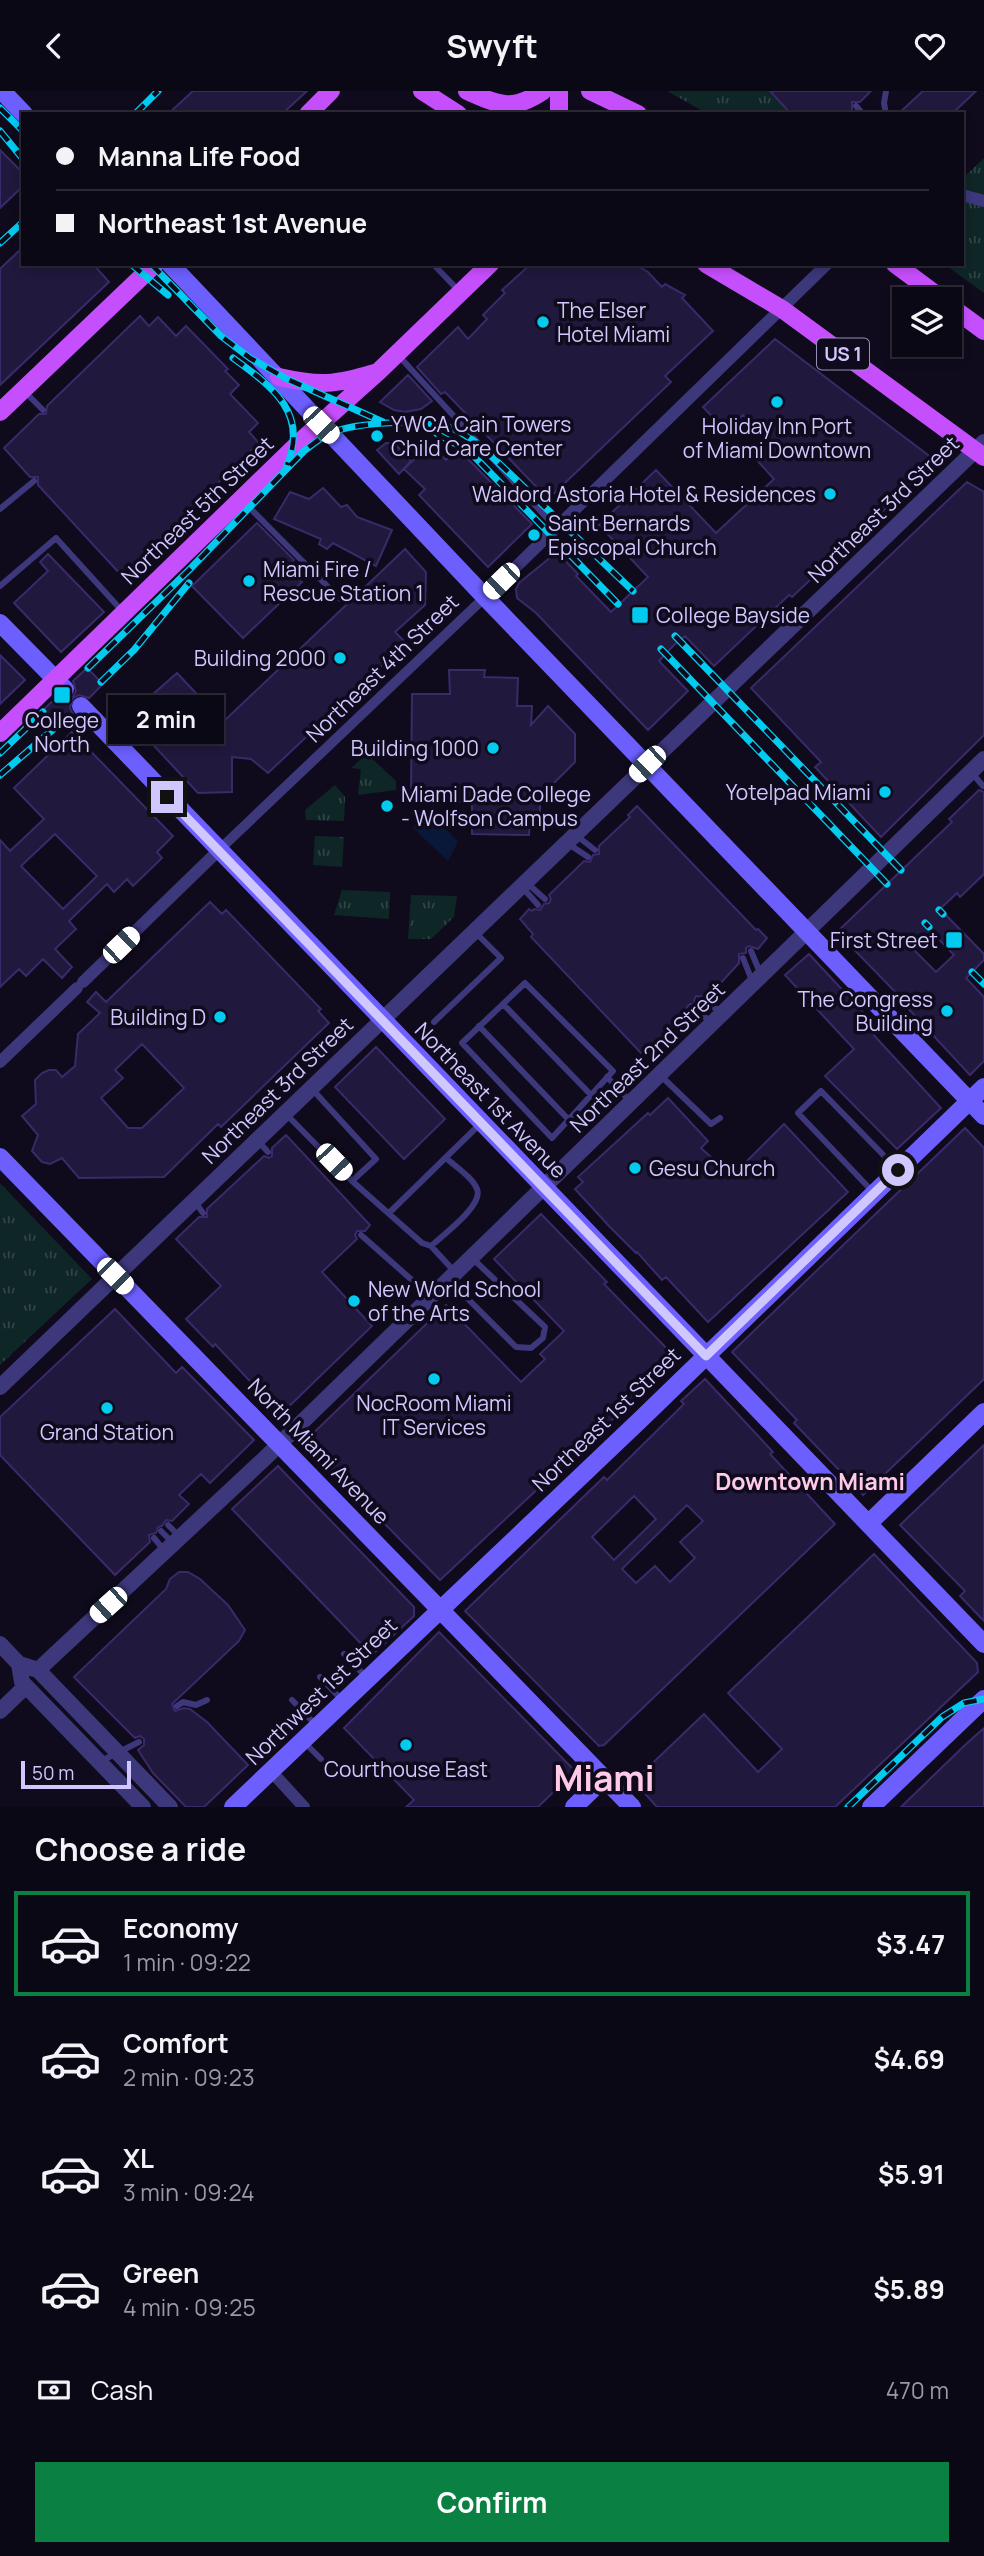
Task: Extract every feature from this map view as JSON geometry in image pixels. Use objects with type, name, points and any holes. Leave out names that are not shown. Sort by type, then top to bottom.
[{"type":"main road","points":[[2,91],[22,112]]},
{"type":"main road","points":[[310,112],[331,91]]},
{"type":"main road","points":[[422,91],[455,112]]},
{"type":"main road","points":[[467,91],[497,104],[512,105],[524,102],[543,91]]},
{"type":"main road","points":[[559,91],[559,112]]},
{"type":"main road","points":[[590,91],[634,112]]},
{"type":"main road","points":[[0,412],[153,266]]},
{"type":"main road","points":[[172,266],[485,597],[984,1116]]},
{"type":"main road","name":"Northeast 5th Street","points":[[0,733],[60,685],[124,613],[487,266]]},
{"type":"main road","name":"US 1","points":[[709,266],[782,309],[981,450]]},
{"type":"main road","points":[[898,266],[926,287]]},
{"type":"main road","points":[[962,315],[984,331]]},
{"type":"main road","points":[[279,377],[321,384],[349,380],[379,371]]},
{"type":"main road","points":[[0,623],[60,685]]},
{"type":"main road","name":"Northeast 1st Avenue","points":[[81,706],[984,1644]]},
{"type":"main road","name":"Northeast 1st Street","points":[[441,1609],[984,1087]]},
{"type":"main road","name":"North Miami Avenue","points":[[0,1157],[632,1807]]},
{"type":"main road","points":[[869,1523],[984,1412]]},
{"type":"main road","name":"Northwest 1st Street","points":[[233,1807],[441,1609]]},
{"type":"main road","points":[[871,1807],[984,1699]]},
{"type":"main road","points":[[574,1807],[604,1778]]},
{"type":"street","points":[[964,196],[984,201]]},
{"type":"street","name":"Northeast 4th Street","points":[[0,1062],[485,597],[825,266]]},
{"type":"street","name":"Northeast 3rd Street","points":[[0,1387],[115,1276],[198,1207],[284,1112],[647,764],[981,450]]},
{"type":"street","name":"Northeast 2nd Street","points":[[37,1669],[170,1547],[431,1297],[984,759]]},
{"type":"street","points":[[0,1644],[19,1664],[37,1669],[170,1807]]},
{"type":"street","points":[[19,1664],[22,1682],[143,1807]]},
{"type":"street","points":[[0,1711],[26,1686]]},
{"type":"street","points":[[271,1771],[304,1807]]},
{"type":"lane","points":[[886,91],[886,112]]},
{"type":"lane","points":[[856,106],[861,112]]},
{"type":"lane","points":[[435,266],[460,292]]},
{"type":"lane","points":[[397,354],[556,528]]},
{"type":"lane","points":[[24,390],[43,410]]},
{"type":"lane","points":[[0,509],[34,481]]},
{"type":"lane","points":[[241,499],[340,599]]},
{"type":"lane","points":[[0,586],[56,538],[124,613]]},
{"type":"lane","points":[[970,772],[984,786]]},
{"type":"lane","points":[[570,838],[595,850]]},
{"type":"lane","points":[[570,838],[589,857]]},
{"type":"lane","points":[[523,883],[545,899]]},
{"type":"lane","points":[[523,883],[538,905]]},
{"type":"lane","points":[[435,1022],[501,957],[473,930]]},
{"type":"lane","points":[[751,951],[757,979]]},
{"type":"lane","points":[[743,958],[757,979]]},
{"type":"lane","points":[[525,983],[613,1071],[552,1137],[462,1043],[479,1026],[525,983]]},
{"type":"lane","points":[[700,1000],[718,1017]]},
{"type":"lane","points":[[503,1004],[592,1096]]},
{"type":"lane","points":[[692,1009],[718,1017]]},
{"type":"lane","points":[[479,1026],[569,1120]]},
{"type":"lane","points":[[659,1074],[711,1124],[720,1118]]},
{"type":"lane","points":[[607,1077],[631,1102]]},
{"type":"lane","points":[[310,1087],[376,1159],[352,1181]]},
{"type":"lane","points":[[874,1193],[798,1113],[821,1091],[898,1170]]},
{"type":"lane","points":[[284,1112],[352,1181],[422,1243],[431,1246],[452,1276],[516,1347],[531,1348],[543,1338],[545,1327],[471,1257]]},
{"type":"lane","points":[[389,1213],[482,1123]]},
{"type":"lane","points":[[257,1139],[268,1152]]},
{"type":"lane","points":[[431,1246],[477,1202],[478,1196],[472,1181],[446,1158]]},
{"type":"lane","points":[[361,1235],[431,1297]]},
{"type":"lane","points":[[167,1525],[170,1547]]},
{"type":"lane","points":[[161,1531],[170,1547]]},
{"type":"lane","points":[[154,1538],[170,1547]]},
{"type":"lane","points":[[344,1654],[367,1679]]},
{"type":"lane","points":[[320,1677],[343,1702]]},
{"type":"lane","points":[[177,1706],[184,1702],[201,1704],[207,1700]]},
{"type":"lane","points":[[292,1700],[317,1727]]},
{"type":"lane","points":[[303,1740],[321,1759]]},
{"type":"lane","points":[[99,1762],[139,1742]]},
{"type":"green space","points":[[667,91],[770,91],[789,112],[704,112]]},
{"type":"green space","points":[[984,158],[984,293],[947,266],[964,266],[964,177]]},
{"type":"green space","points":[[367,754],[396,781],[396,790],[358,795],[361,769],[351,768]]},
{"type":"green space","points":[[335,785],[345,797],[344,821],[306,820],[305,810]]},
{"type":"green space","points":[[315,836],[344,837],[342,867],[313,865]]},
{"type":"green space","points":[[342,890],[390,892],[389,919],[334,915]]},
{"type":"green space","points":[[411,895],[457,896],[454,917],[431,939],[408,939]]},
{"type":"green space","points":[[0,1183],[92,1279],[0,1365]]},
{"type":"water","points":[[435,817],[458,842],[448,861],[412,827]]},
{"type":"building","points":[[193,91],[307,91],[284,112],[170,112]]},
{"type":"building","points":[[770,91],[871,91],[860,102],[852,102],[850,112],[789,112]]},
{"type":"building","points":[[923,91],[976,91],[954,112],[900,112]]},
{"type":"building","points":[[0,150],[21,171],[21,188],[0,208]]},
{"type":"building","points":[[21,249],[21,266],[95,266],[109,282],[0,385],[0,269]]},
{"type":"building","points":[[529,266],[638,266],[648,272],[662,287],[665,284],[685,295],[682,298],[713,331],[665,376],[671,382],[548,499],[445,392],[441,394],[417,367],[458,327],[468,339],[487,319],[483,315],[505,293],[502,290]]},
{"type":"building","points":[[140,316],[149,326],[158,317],[176,336],[186,326],[228,369],[225,371],[239,385],[230,394],[258,423],[249,432],[259,443],[122,576],[38,485],[38,477],[30,477],[4,448],[39,414],[46,414],[47,406]]},
{"type":"building","points":[[775,339],[936,461],[792,597],[789,595],[714,666],[685,636],[674,645],[659,661],[688,691],[648,730],[536,613],[517,598],[516,589],[519,583],[557,552],[611,612],[648,577],[599,525],[656,470],[716,533],[774,479],[756,459],[771,445],[743,415],[726,431],[703,407]]},
{"type":"building","points":[[408,375],[432,401],[421,409],[405,412],[394,410],[380,402]]},
{"type":"building","points":[[386,443],[394,443],[411,461],[399,474],[377,450]]},
{"type":"building","points":[[430,444],[446,460],[454,452],[460,455],[462,453],[532,524],[488,567],[419,495],[425,489],[404,469]]},
{"type":"building","points":[[967,482],[984,492],[984,735],[881,837],[815,767],[821,762],[751,688]]},
{"type":"building","points":[[323,488],[341,507],[347,505],[357,517],[392,530],[376,566],[333,543],[327,549],[319,544],[321,539],[274,519],[290,492],[309,499]]},
{"type":"building","name":"Miami Fire / Rescue Station 1","points":[[257,523],[294,560],[291,563],[305,575],[299,580],[302,582],[243,638],[192,586]]},
{"type":"building","name":"Building 2000","points":[[405,549],[426,572],[425,605],[395,632],[406,643],[268,773],[251,759],[232,757],[232,792],[198,793],[143,734],[143,703],[177,673],[223,722]]},
{"type":"building","points":[[48,554],[104,612],[61,652],[14,603],[48,571],[40,562]]},
{"type":"building","points":[[0,655],[25,680],[0,704]]},
{"type":"building","points":[[87,668],[103,684],[89,698],[79,695],[73,698],[70,708],[73,714],[59,728],[42,711],[57,697],[63,700],[72,698],[76,691],[73,681]]},
{"type":"building","name":"Building 1000","points":[[449,670],[485,670],[484,677],[518,678],[517,706],[532,706],[531,725],[548,706],[575,734],[575,762],[540,797],[540,818],[530,819],[529,835],[472,834],[472,802],[443,802],[442,793],[411,791],[412,694],[450,694]]},
{"type":"building","points":[[72,732],[173,836],[157,852],[162,858],[133,886],[127,879],[114,892],[107,884],[69,921],[76,929],[55,949],[72,967],[62,978],[43,959],[26,976],[19,969],[0,987],[0,840],[10,851],[44,819],[14,788]],"holes":[[[55,834],[97,876],[63,909],[21,866]]]},
{"type":"building","points":[[979,790],[984,792],[984,874],[960,897],[957,893],[940,909],[984,954],[984,960],[966,978],[984,997],[984,1061],[970,1075],[903,1003],[905,1002],[837,932],[952,822],[949,819]],"holes":[[[931,931],[954,955],[936,972],[913,949]]]},
{"type":"building","points":[[637,806],[756,930],[767,938],[758,949],[749,946],[746,953],[739,954],[739,963],[708,997],[696,996],[696,1004],[687,1007],[690,1015],[680,1025],[676,1023],[647,1056],[643,1051],[641,1053],[531,937],[533,934],[520,919],[529,909],[540,910],[544,904],[549,903],[549,895],[584,861],[590,862],[593,855],[599,854],[599,846],[630,817],[628,815]]},
{"type":"building","name":"Building D","points":[[210,902],[222,914],[226,910],[321,1009],[318,1011],[329,1023],[221,1127],[218,1124],[164,1177],[79,1178],[62,1158],[50,1164],[42,1162],[32,1151],[38,1135],[22,1116],[36,1104],[35,1080],[42,1073],[56,1070],[62,1077],[75,1066],[78,1034],[100,1013],[87,1002],[96,992],[106,1002]],"holes":[[[142,1044],[184,1088],[142,1128],[128,1128],[101,1098],[123,1078],[115,1070]]]},
{"type":"building","points":[[809,954],[876,1026],[870,1031],[941,1108],[897,1149],[825,1076],[854,1049],[785,975]]},
{"type":"building","points":[[376,1047],[445,1119],[404,1159],[335,1087]]},
{"type":"building","points":[[668,1098],[708,1141],[701,1148],[732,1176],[784,1124],[848,1192],[708,1322],[666,1277],[662,1280],[575,1189],[583,1182],[578,1177]]},
{"type":"building","points":[[965,1128],[984,1148],[984,1379],[863,1495],[794,1423],[797,1420],[732,1352]]},
{"type":"building","points":[[286,1135],[370,1225],[365,1231],[357,1231],[357,1239],[322,1272],[372,1326],[281,1414],[215,1344],[213,1347],[186,1319],[221,1286],[176,1239],[199,1217],[207,1217],[207,1209],[264,1156],[272,1156],[272,1148]]},
{"type":"building","points":[[541,1214],[677,1359],[440,1580],[302,1444],[446,1305],[521,1382],[545,1359],[540,1354],[564,1331],[494,1259]]},
{"type":"building","points":[[115,1309],[176,1373],[182,1367],[254,1440],[210,1483],[201,1474],[179,1495],[189,1504],[172,1521],[166,1520],[156,1533],[149,1535],[150,1542],[115,1575],[0,1455],[0,1417]]},
{"type":"building","points":[[705,1379],[835,1524],[604,1745],[599,1746],[465,1611],[604,1477],[607,1480],[684,1404],[681,1401]],"holes":[[[634,1496],[656,1519],[614,1560],[592,1537]],[[687,1505],[703,1521],[680,1542],[695,1558],[670,1582],[655,1566],[636,1583],[622,1569]]]},
{"type":"building","points":[[984,1445],[984,1621],[960,1596],[965,1591],[900,1525]]},
{"type":"building","points":[[278,1466],[414,1607],[414,1616],[372,1655],[232,1509]]},
{"type":"building","points":[[874,1554],[977,1663],[978,1672],[835,1807],[657,1807],[637,1785],[638,1777],[704,1714],[758,1772],[782,1749],[728,1693]]},
{"type":"building","points":[[179,1572],[188,1572],[200,1579],[228,1605],[245,1630],[239,1641],[172,1704],[175,1711],[190,1709],[207,1722],[248,1765],[204,1807],[186,1807],[153,1773],[138,1750],[144,1745],[144,1739],[140,1736],[135,1738],[74,1677],[166,1589],[170,1579]]},
{"type":"building","points":[[439,1632],[575,1771],[538,1807],[406,1807],[414,1800],[344,1728]]},
{"type":"building","points":[[984,1728],[984,1807],[901,1807],[965,1745]]},
{"type":"railway","points":[[137,112],[158,91]]},
{"type":"railway","points":[[0,108],[21,129]]},
{"type":"railway","points":[[0,131],[21,157]]},
{"type":"railway","points":[[0,243],[21,224]]},
{"type":"railway","points":[[133,266],[168,295]]},
{"type":"railway","points":[[153,266],[221,336],[250,358],[287,379],[383,422]]},
{"type":"railway","points":[[233,358],[273,390],[290,415],[293,446],[287,465]]},
{"type":"railway","points":[[88,668],[189,570],[304,451],[327,435],[356,426],[423,423],[449,427],[464,434],[485,450],[633,591]]},
{"type":"railway","points":[[437,434],[469,451],[618,604]]},
{"type":"railway","points":[[101,682],[134,650],[189,583]]},
{"type":"railway","points":[[675,636],[901,870]]},
{"type":"railway","points":[[661,649],[887,884]]},
{"type":"railway","points":[[0,753],[43,712]]},
{"type":"railway","points":[[0,775],[57,726]]},
{"type":"railway","points":[[939,910],[943,914]]},
{"type":"railway","points":[[925,923],[929,927]]},
{"type":"railway","points":[[972,972],[984,984]]},
{"type":"railway","points":[[848,1807],[942,1717],[964,1703],[984,1699]]},
{"type":"place","name":"The Elser Hotel Miami","points":[[543,322]]},
{"type":"place","name":"Holiday Inn Port of Miami Downtown","points":[[777,402]]},
{"type":"place","name":"YWCA Cain Towers Child Care Center","points":[[377,436]]},
{"type":"place","name":"Waldord Astoria Hotel & Residences","points":[[830,494]]},
{"type":"place","name":"Saint Bernards Episcopal Church","points":[[534,535]]},
{"type":"place","name":"Miami Fire / Rescue Station 1","points":[[249,581]]},
{"type":"place","name":"College Bayside","points":[[640,615]]},
{"type":"place","name":"Building 2000","points":[[340,658]]},
{"type":"place","name":"College North","points":[[62,695]]},
{"type":"place","name":"Building 1000","points":[[493,748]]},
{"type":"place","name":"Yotelpad Miami","points":[[885,792]]},
{"type":"place","name":"Miami Dade College - Wolfson Campus","points":[[387,806]]},
{"type":"place","name":"First Street","points":[[954,940]]},
{"type":"place","name":"The Congress Building","points":[[947,1011]]},
{"type":"place","name":"Building D","points":[[220,1017]]},
{"type":"place","name":"Gesu Church","points":[[635,1168]]},
{"type":"place","name":"New World School of the Arts","points":[[354,1301]]},
{"type":"place","name":"NocRoom Miami IT Services","points":[[434,1379]]},
{"type":"place","name":"Grand Station","points":[[107,1408]]},
{"type":"place","name":"Courthouse East","points":[[406,1745]]},
{"type":"district","name":"Downtown Miami","points":[[810,1481]]},
{"type":"district","name":"Miami","points":[[604,1778]]},
{"type":"route","points":[[167,797],[706,1356],[898,1170]]}]
